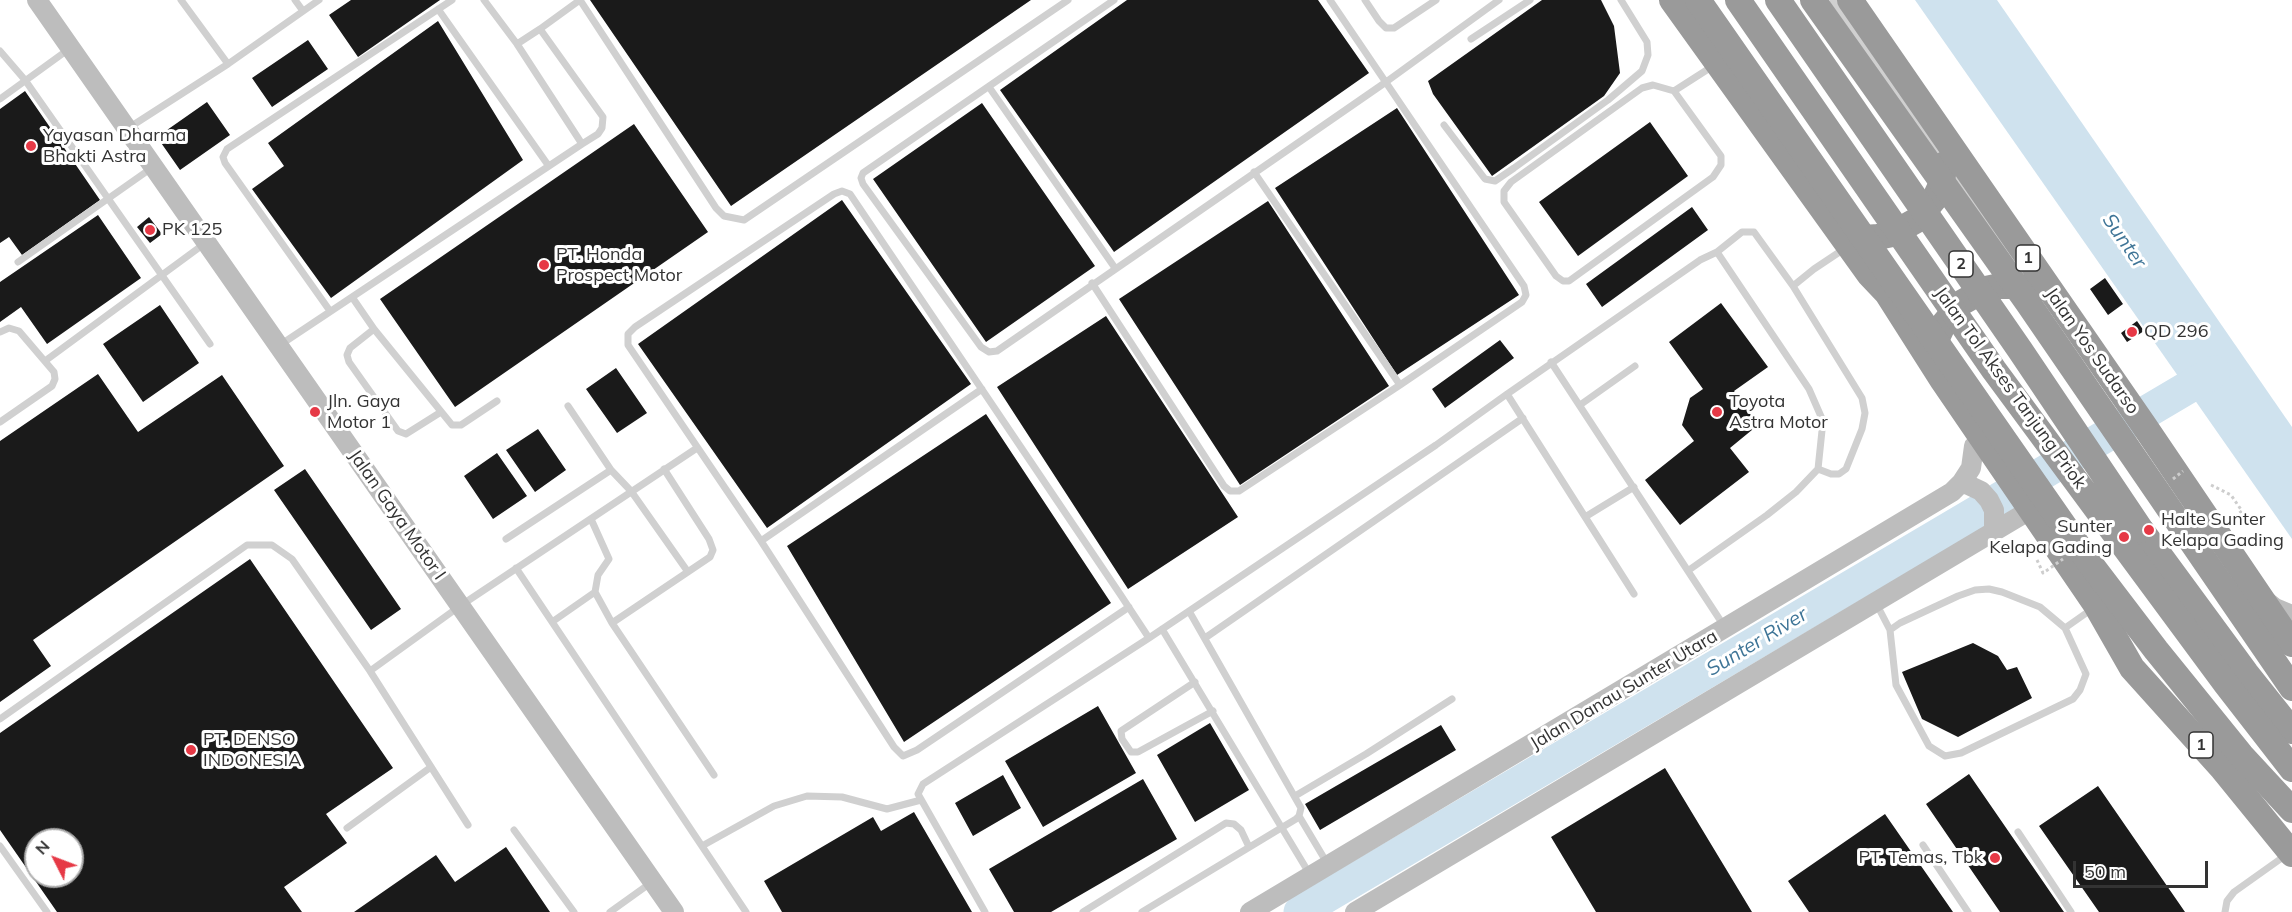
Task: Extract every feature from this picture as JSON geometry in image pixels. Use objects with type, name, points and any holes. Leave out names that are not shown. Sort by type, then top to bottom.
[{"type":"highway","name":"1","points":[[1672,0],[1869,274],[1887,293],[1943,381],[2010,500]]},
{"type":"highway","points":[[1698,0],[2092,566],[2156,650],[2284,808]]},
{"type":"highway","name":"Jalan Tol Akses Tanjung Priok","points":[[1738,0],[1994,370],[2226,684],[2292,769]]},
{"type":"highway","name":"Jalan Tol Akses Tanjung Priok","points":[[1778,0],[2141,530],[2246,673],[2292,731]]},
{"type":"highway","points":[[1813,0],[2028,303],[2292,688]]},
{"type":"highway","name":"Jalan Yos Sudarso","points":[[1850,0],[1934,121],[2046,299],[2122,394],[2292,644]]},
{"type":"highway","points":[[1831,220],[1843,229],[1864,238],[1892,234],[1917,220],[1935,198],[1941,185],[1945,162],[1943,143],[1934,121]]},
{"type":"highway","name":"1","points":[[1869,274],[1880,299],[2010,500],[2100,605],[2112,635],[2132,668],[2292,848]]},
{"type":"highway","points":[[1943,381],[1936,351],[1937,338],[1947,319],[1961,303],[1986,289],[2000,286],[2014,286],[2046,299]]},
{"type":"main road","name":"Jalan Gaya Motor I","points":[[37,0],[674,912]]},
{"type":"main road","points":[[1355,912],[1994,531],[2010,500],[1962,482],[1971,468],[1974,446]]},
{"type":"main road","name":"Jalan Danau Sunter Utara","points":[[1250,912],[1726,629],[1952,492],[1962,482]]},
{"type":"main road","points":[[2258,595],[2275,608],[2292,615]]},
{"type":"lane","points":[[181,0],[228,64]]},
{"type":"lane","points":[[295,0],[303,11]]},
{"type":"lane","points":[[127,129],[228,64],[319,0]]},
{"type":"lane","points":[[330,311],[223,157],[227,149],[452,0]]},
{"type":"lane","points":[[484,0],[517,44],[582,144]]},
{"type":"lane","points":[[517,44],[580,0],[716,208],[724,216],[744,220],[1068,0]]},
{"type":"lane","points":[[1114,0],[863,173],[861,178],[863,184],[981,347],[989,352],[997,351],[1092,283],[1386,82],[1499,0]]},
{"type":"lane","points":[[1092,283],[1224,486],[1230,490],[1239,491],[1400,386],[1522,302],[1526,294],[1524,286],[1330,0]]},
{"type":"lane","points":[[1365,0],[1386,28],[1394,28],[1436,0]]},
{"type":"lane","points":[[1471,39],[1530,0]]},
{"type":"lane","points":[[1444,125],[1485,178],[1495,181],[1514,168],[1608,100],[1642,71],[1648,56],[1647,42],[1621,0]]},
{"type":"lane","points":[[1833,0],[1945,162],[2046,299]]},
{"type":"lane","points":[[438,9],[548,165]]},
{"type":"lane","points":[[279,346],[548,165],[598,134],[602,128],[603,117],[540,29]]},
{"type":"lane","points":[[0,99],[70,48]]},
{"type":"lane","points":[[0,51],[25,80],[210,344]]},
{"type":"lane","points":[[1674,92],[1717,64]]},
{"type":"lane","points":[[1653,85],[1674,92],[1721,156],[1721,165],[1713,177],[1569,281],[1563,281],[1556,276],[1504,202],[1504,191],[1511,182],[1642,88],[1653,85]]},
{"type":"lane","points":[[989,87],[1115,268]]},
{"type":"lane","points":[[18,262],[153,166]]},
{"type":"lane","points":[[1254,172],[1400,386]]},
{"type":"lane","points":[[1129,607],[917,750],[903,756],[894,747],[761,541],[628,345],[628,334],[664,307],[834,194],[843,191],[850,194],[1129,607],[1149,638]]},
{"type":"lane","points":[[985,912],[918,794],[923,784],[1149,638],[1436,445],[1551,362],[1700,261],[1717,252],[1742,232],[1754,232],[1793,286],[1862,398],[1865,413],[1862,429],[1846,469],[1839,474],[1831,474],[1818,469]]},
{"type":"lane","points":[[45,362],[206,242]]},
{"type":"lane","points":[[1793,286],[1850,246]]},
{"type":"lane","points":[[1689,570],[1781,504],[1818,469],[1823,421],[1809,389],[1717,252]]},
{"type":"lane","points":[[352,297],[374,329],[452,425],[461,425],[497,401]]},
{"type":"lane","points":[[0,332],[9,328],[20,331],[54,372],[55,380],[52,386],[0,422]]},
{"type":"lane","points":[[374,329],[350,348],[347,355],[349,362],[398,431],[406,434],[441,412]]},
{"type":"lane","points":[[1551,362],[1726,629]]},
{"type":"lane","points":[[1580,405],[1635,366]]},
{"type":"lane","points":[[761,541],[982,389]]},
{"type":"lane","points":[[1507,394],[1634,594]]},
{"type":"lane","points":[[568,406],[611,470],[631,491],[688,572]]},
{"type":"lane","points":[[1206,638],[1523,418]]},
{"type":"lane","points":[[370,671],[460,606],[697,448]]},
{"type":"lane","points":[[506,539],[611,470]]},
{"type":"lane","points":[[612,623],[688,572],[710,556],[713,550],[709,539],[664,470]]},
{"type":"lane","points":[[1585,518],[1634,487]]},
{"type":"lane","points":[[2010,500],[2060,547],[2100,605],[2064,628]]},
{"type":"lane","points":[[591,519],[609,559],[598,575],[595,591],[612,623],[714,775]]},
{"type":"lane","points":[[0,719],[247,545],[272,545],[292,559],[370,671],[468,825]]},
{"type":"lane","points":[[516,568],[746,912]]},
{"type":"lane","points":[[1876,602],[1890,630],[1896,685],[1929,746],[1945,756],[1961,753],[2073,699],[2080,690],[2086,674],[2064,628],[2040,607],[1989,589],[1975,590],[1958,596],[1890,630]]},
{"type":"lane","points":[[552,622],[595,591]]},
{"type":"lane","points":[[1189,611],[1295,796],[1301,808],[1299,816],[1328,865]]},
{"type":"lane","points":[[1162,629],[1311,876]]},
{"type":"lane","points":[[1195,682],[1121,731],[1122,739],[1131,752],[1138,752],[1213,711]]},
{"type":"lane","points":[[2172,683],[2284,808]]},
{"type":"lane","points":[[1295,796],[1452,699]]},
{"type":"lane","points":[[347,828],[431,767]]},
{"type":"lane","points":[[702,846],[774,806],[807,796],[842,797],[887,809],[921,800]]},
{"type":"lane","points":[[1142,912],[1299,816]]},
{"type":"lane","points":[[1083,912],[1226,823],[1234,824],[1241,830],[1249,847]]},
{"type":"lane","points":[[514,830],[574,912]]},
{"type":"lane","points":[[2018,832],[2071,912]]},
{"type":"lane","points":[[1923,845],[1968,912]]},
{"type":"lane","points":[[0,846],[47,912]]},
{"type":"lane","points":[[2225,912],[2227,901],[2234,892],[2292,848]]},
{"type":"lane","points":[[610,912],[653,882]]},
{"type":"water","name":"Sunter","points":[[1915,0],[1997,0],[2292,427],[2292,539]]},
{"type":"building","points":[[351,0],[440,0],[358,57],[329,15]]},
{"type":"building","points":[[590,0],[1031,0],[731,206]]},
{"type":"building","points":[[1127,0],[1318,0],[1369,73],[1114,252],[1000,90]]},
{"type":"building","points":[[1542,0],[1601,0],[1614,26],[1620,73],[1604,96],[1492,176],[1433,94],[1428,81]]},
{"type":"building","points":[[438,21],[523,160],[331,298],[252,189],[284,166],[268,143]]},
{"type":"building","points":[[308,40],[328,69],[272,107],[252,78]]},
{"type":"building","name":"Yayasan Dharma Bhakti Astra","points":[[25,91],[100,200],[22,255],[9,237],[0,243],[0,109]]},
{"type":"building","points":[[207,102],[230,135],[180,170],[157,137]]},
{"type":"building","points":[[982,103],[1095,266],[986,342],[873,179]]},
{"type":"building","points":[[1397,108],[1519,295],[1397,375],[1275,188]]},
{"type":"building","points":[[1650,122],[1688,176],[1578,256],[1539,202]]},
{"type":"building","name":"PT. Honda Prospect Motor","points":[[634,124],[708,232],[455,407],[380,299]]},
{"type":"building","points":[[842,200],[971,384],[767,528],[638,344]]},
{"type":"building","points":[[1268,201],[1389,386],[1240,485],[1119,299]]},
{"type":"building","points":[[1692,207],[1708,230],[1602,307],[1586,284]]},
{"type":"building","name":"Yayasan Dharma Bhakti Astra","points":[[98,215],[141,278],[47,344],[21,307],[0,322],[0,282]]},
{"type":"building","name":"PK 125","points":[[149,217],[162,234],[150,243],[137,227]]},
{"type":"building","points":[[2105,278],[2123,304],[2108,315],[2090,289]]},
{"type":"building","name":"Toyota Astra Motor","points":[[1721,303],[1768,367],[1734,391],[1758,425],[1730,448],[1749,472],[1680,525],[1645,480],[1694,441],[1682,425],[1690,398],[1703,389],[1669,342]]},
{"type":"building","points":[[160,305],[199,363],[143,402],[103,344]]},
{"type":"building","points":[[1106,316],[1238,517],[1128,589],[997,387]]},
{"type":"building","name":"QD 296","points":[[2137,321],[2144,331],[2127,342],[2121,333]]},
{"type":"building","points":[[1500,340],[1514,358],[1445,408],[1432,389]]},
{"type":"building","points":[[616,368],[647,413],[617,433],[586,389]]},
{"type":"building","points":[[98,374],[138,432],[222,375],[284,466],[33,640],[51,666],[0,702],[0,441]]},
{"type":"building","points":[[986,414],[1111,603],[904,742],[787,546]]},
{"type":"building","points":[[538,429],[566,470],[535,492],[506,450]]},
{"type":"building","points":[[497,453],[527,496],[493,519],[464,476]]},
{"type":"building","points":[[305,469],[401,609],[371,630],[274,490]]},
{"type":"building","name":"PT. DENSO INDONESIA","points":[[250,559],[393,768],[326,814],[347,843],[284,887],[302,912],[57,912],[40,888],[84,888],[84,828],[24,828],[24,865],[0,830],[0,733]]},
{"type":"building","points":[[1973,643],[1998,656],[2007,670],[2017,667],[2032,698],[1958,737],[1922,719],[1902,672]]},
{"type":"building","points":[[1098,706],[1136,773],[1043,827],[1005,761]]},
{"type":"building","points":[[1210,723],[1249,790],[1195,822],[1157,755]]},
{"type":"building","points":[[1441,725],[1456,750],[1320,830],[1305,804]]},
{"type":"building","points":[[1665,768],[1752,912],[1596,912],[1551,837]]},
{"type":"building","name":"PT. Temas, Tbk","points":[[1969,774],[2064,912],[2000,912],[1926,804]]},
{"type":"building","points":[[1003,775],[1021,808],[973,836],[955,803]]},
{"type":"building","points":[[1143,779],[1177,839],[1051,912],[1014,912],[989,869]]},
{"type":"building","points":[[2098,786],[2185,912],[2099,912],[2039,826]]},
{"type":"building","points":[[914,812],[972,912],[782,912],[764,881],[873,817],[881,831]]},
{"type":"building","points":[[1885,814],[1953,912],[1809,912],[1788,881]]},
{"type":"building","points":[[506,847],[550,912],[354,912],[436,855],[455,882]]},
{"type":"waterway","name":"Sunter River","points":[[1300,912],[2214,372]]},
{"type":"place","name":"Yayasan Dharma Bhakti Astra","points":[[31,146]]},
{"type":"place","name":"PK 125","points":[[150,230]]},
{"type":"place","name":"PT. Honda Prospect Motor","points":[[544,265]]},
{"type":"place","name":"QD 296","points":[[2132,332]]},
{"type":"place","name":"Jln. Gaya Motor 1","points":[[315,412]]},
{"type":"place","name":"Toyota Astra Motor","points":[[1717,412]]},
{"type":"place","name":"Halte Sunter Kelapa Gading","points":[[2149,530]]},
{"type":"place","name":"Sunter Kelapa Gading","points":[[2124,537]]},
{"type":"place","name":"PT. DENSO INDONESIA","points":[[191,750]]},
{"type":"place","name":"PT. Temas, Tbk","points":[[1995,858]]}]
